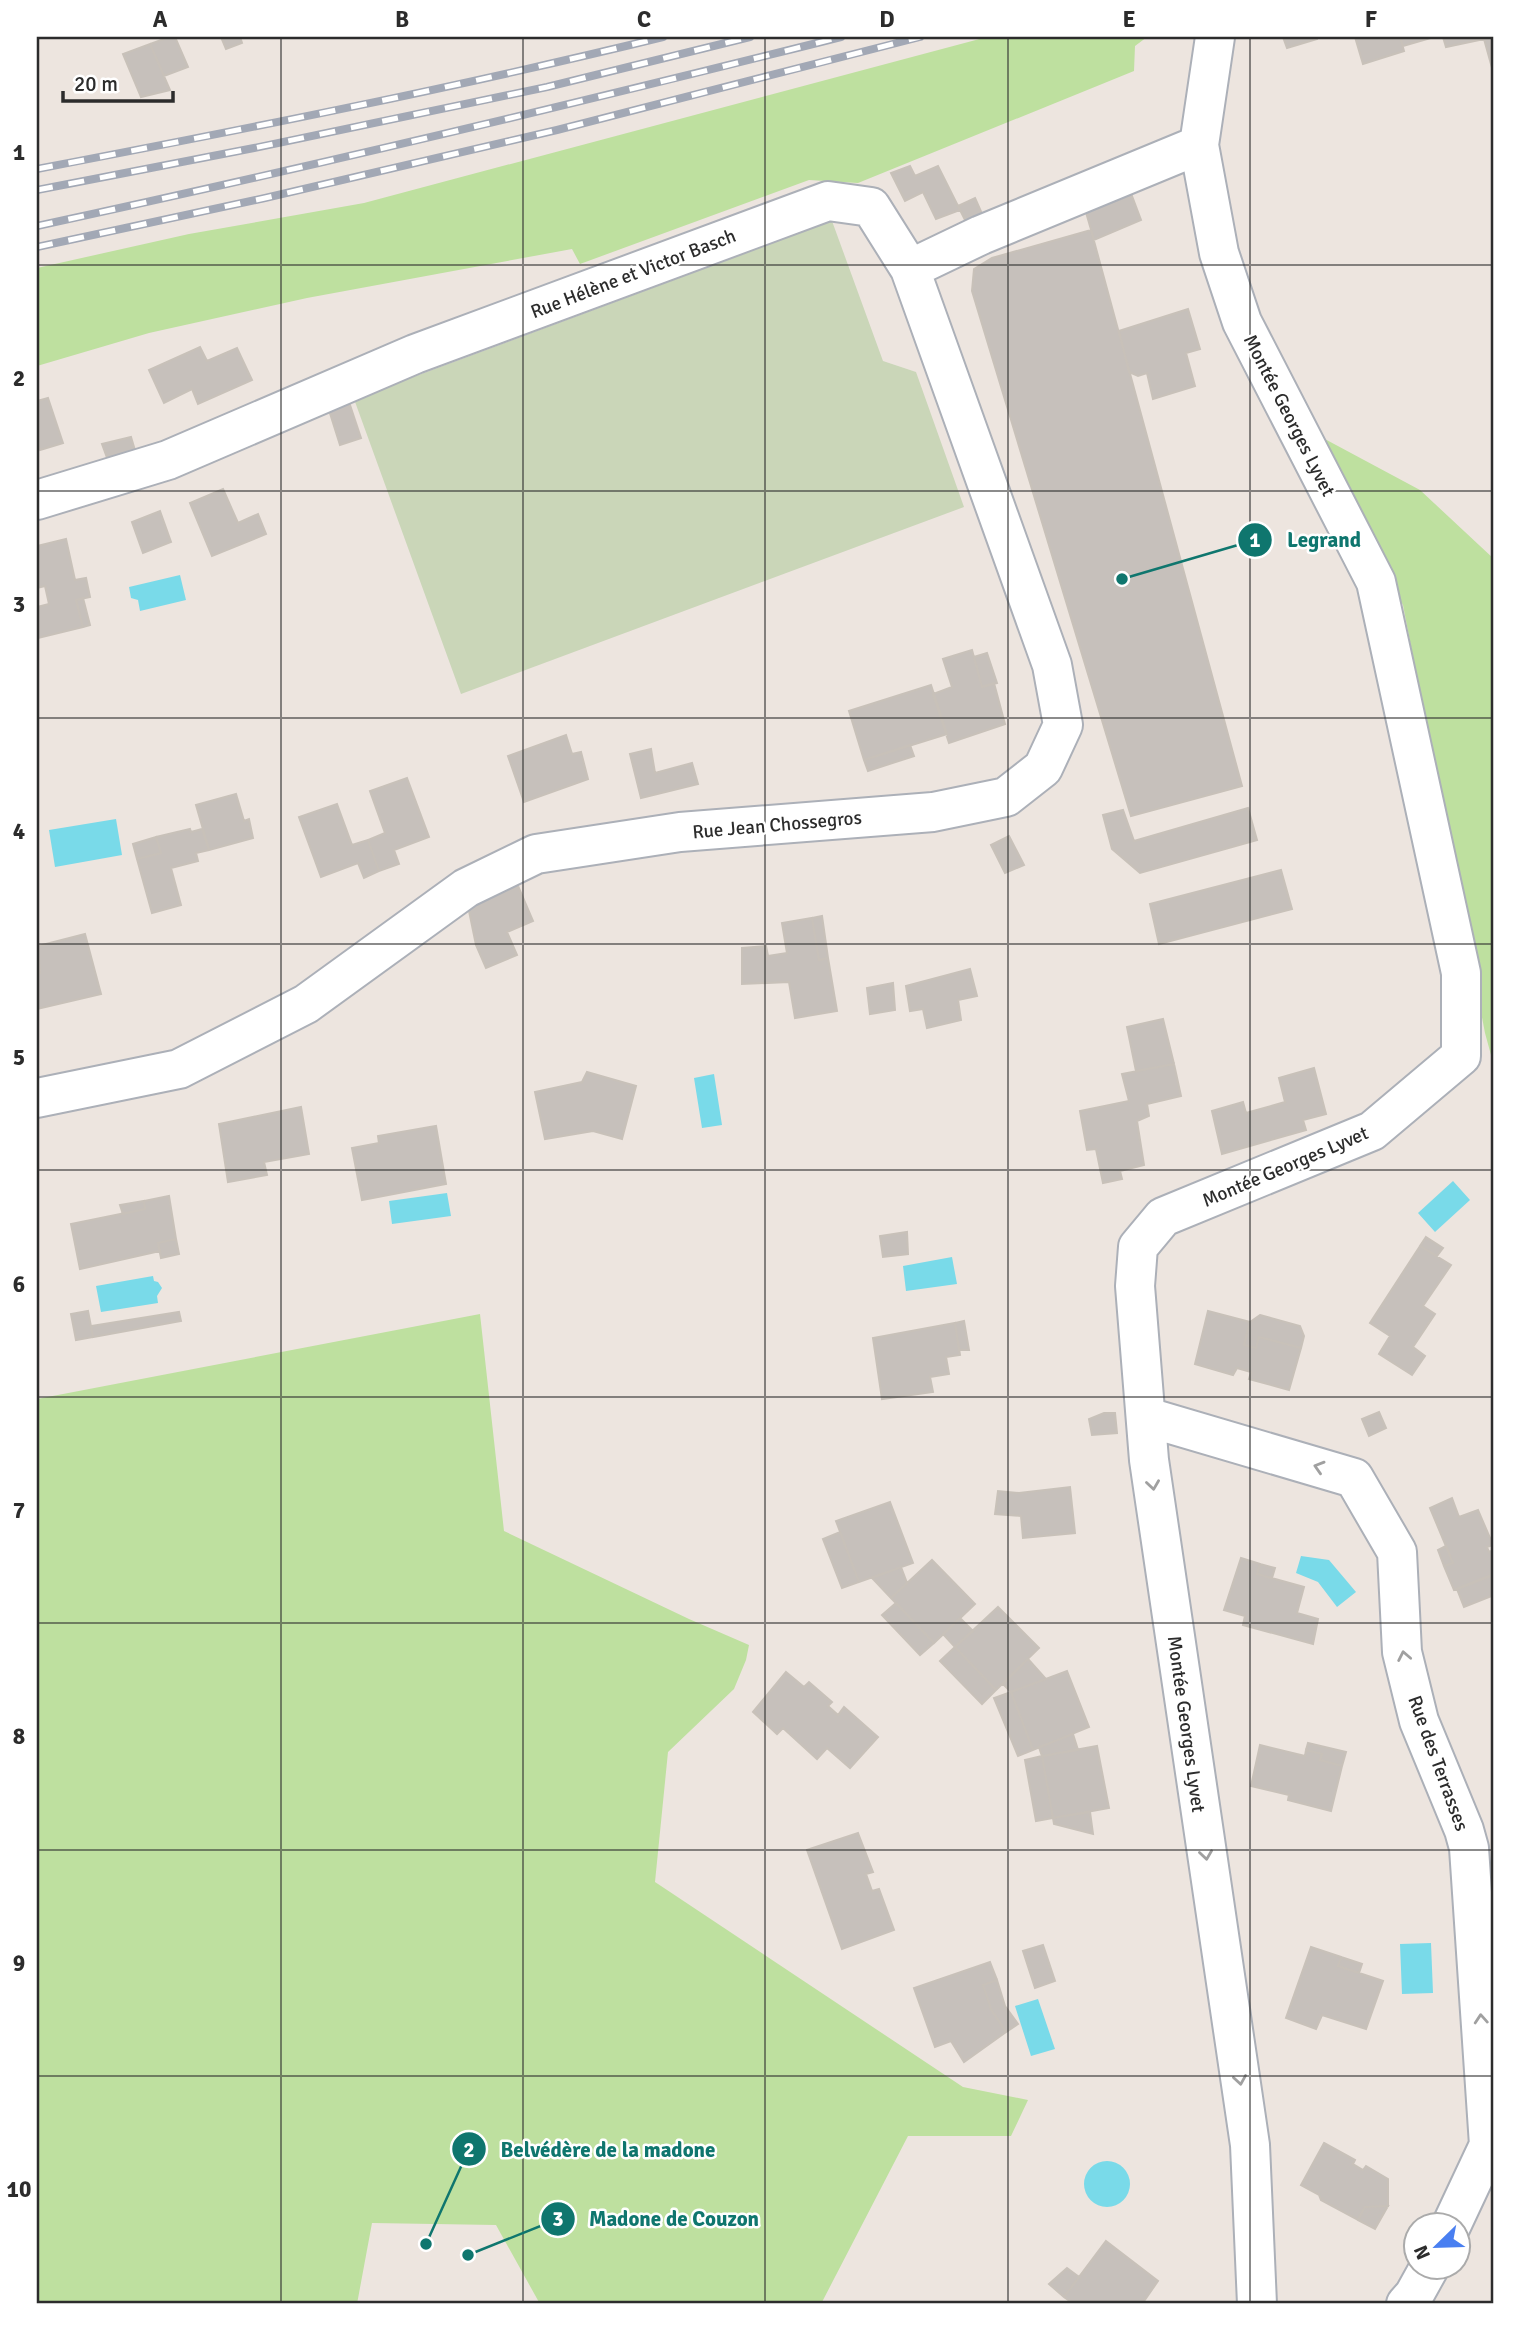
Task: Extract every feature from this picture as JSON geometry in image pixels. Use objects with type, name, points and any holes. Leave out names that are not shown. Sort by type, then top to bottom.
[{"type":"street","name":"Montée Georges Lyvet","points":[[1215,37],[1199,145],[1219,253],[1242,322],[1376,582],[1461,973],[1461,1056],[1372,1131],[1163,1217],[1138,1247],[1135,1286],[1149,1460],[1250,2144],[1257,2304]]},
{"type":"street","points":[[910,269],[981,235],[1199,145]]},
{"type":"street","name":"Rue Hélène et Victor Basch","points":[[37,500],[168,460],[415,354],[828,201],[871,207],[910,269]]},
{"type":"street","name":"Rue Jean Chossegros","points":[[37,1098],[179,1069],[306,1004],[466,888],[536,854],[680,832],[933,812],[1006,797],[1043,768],[1063,725],[1052,665],[910,269]]},
{"type":"street","name":"Rue des Terrasses","points":[[1147,1417],[1354,1478],[1397,1552],[1402,1652],[1419,1721],[1464,1830],[1482,1846],[1489,2145],[1457,2212]]},
{"type":"street","points":[[1406,2304],[1415,2295],[1422,2282]]},
{"type":"green space","points":[[987,37],[1147,37],[1135,46],[1134,71],[858,183],[809,180],[580,264],[572,249],[307,298],[149,333],[37,366],[37,268],[189,234],[364,203]]},
{"type":"green space","points":[[832,221],[883,361],[916,372],[964,507],[461,694],[354,399]]},
{"type":"green space","points":[[1308,430],[1420,490],[1494,559],[1494,1066],[1485,1033],[1403,605],[1337,488]]},
{"type":"green space","points":[[480,1314],[504,1531],[749,1645],[734,1689],[668,1752],[655,1882],[963,2087],[1028,2100],[1011,2136],[908,2136],[821,2304],[540,2304],[496,2225],[372,2223],[357,2304],[37,2304],[37,1399]]},
{"type":"water","points":[[180,575],[186,600],[140,611],[138,600],[131,598],[129,587]]},
{"type":"water","points":[[116,819],[122,855],[55,867],[49,830]]},
{"type":"water","points":[[714,1074],[722,1125],[702,1128],[694,1078]]},
{"type":"water","points":[[1453,1181],[1470,1200],[1435,1232],[1418,1213]]},
{"type":"water","points":[[447,1193],[451,1216],[392,1224],[389,1201]]},
{"type":"water","points":[[952,1257],[957,1284],[906,1291],[903,1266]]},
{"type":"water","points":[[153,1276],[154,1281],[162,1288],[157,1296],[158,1303],[101,1312],[96,1286]]},
{"type":"water","points":[[1301,1556],[1329,1560],[1356,1592],[1337,1607],[1318,1582],[1296,1573]]},
{"type":"water","points":[[1431,1943],[1433,1993],[1402,1994],[1400,1944]]},
{"type":"water","points":[[1038,1999],[1055,2049],[1031,2056],[1015,2006]]},
{"type":"water","points":[[1107,2161],[1123,2168],[1130,2184],[1123,2200],[1107,2207],[1091,2200],[1084,2184],[1091,2168]]},
{"type":"building","points":[[175,37],[188,67],[164,76],[150,44]]},
{"type":"building","points":[[221,37],[240,37],[242,43],[226,49]]},
{"type":"building","points":[[1283,37],[1317,37],[1317,39],[1287,48]]},
{"type":"building","points":[[1355,37],[1400,37],[1404,51],[1363,64]]},
{"type":"building","points":[[1400,37],[1434,37],[1403,46]]},
{"type":"building","points":[[1443,37],[1483,37],[1484,39],[1446,47]]},
{"type":"building","points":[[1483,37],[1494,37],[1494,75],[1484,39]]},
{"type":"building","points":[[150,44],[170,90],[141,97],[123,54]]},
{"type":"building","points":[[910,166],[915,176],[938,166],[960,210],[936,219],[923,192],[905,201],[891,173]]},
{"type":"building","points":[[1129,188],[1141,220],[1094,240],[1083,202]]},
{"type":"building","points":[[975,198],[983,216],[967,224],[958,206]]},
{"type":"building","points":[[1091,230],[1242,786],[1131,816],[972,291],[974,269],[992,258]]},
{"type":"building","points":[[1188,309],[1200,349],[1186,353],[1195,386],[1153,399],[1147,373],[1138,376],[1129,372],[1119,331]]},
{"type":"building","points":[[200,347],[207,361],[237,348],[252,380],[198,404],[192,389],[164,403],[149,370]]},
{"type":"building","points":[[48,398],[63,443],[40,450],[37,444],[37,401]]},
{"type":"building","points":[[349,402],[361,438],[340,445],[329,410]]},
{"type":"building","points":[[131,437],[137,457],[109,463],[102,444]]},
{"type":"building","points":[[223,489],[238,523],[258,514],[266,534],[212,556],[190,503]]},
{"type":"building","points":[[160,511],[171,542],[143,553],[132,522]]},
{"type":"building","points":[[66,539],[75,580],[86,578],[90,597],[76,600],[83,627],[38,638],[37,607],[49,604],[45,586],[37,588],[37,546]]},
{"type":"building","points":[[83,598],[90,625],[83,627],[76,600]]},
{"type":"building","points":[[972,650],[982,687],[994,683],[1005,724],[949,743],[933,694],[952,687],[943,659]]},
{"type":"building","points":[[987,653],[997,683],[982,687],[974,657]]},
{"type":"building","points":[[931,685],[947,734],[864,760],[849,711]]},
{"type":"building","points":[[566,735],[572,754],[581,752],[588,779],[524,802],[508,756]]},
{"type":"building","points":[[910,745],[914,756],[868,771],[864,760]]},
{"type":"building","points":[[651,749],[655,773],[692,763],[698,784],[641,798],[630,754]]},
{"type":"building","points":[[407,778],[429,837],[394,850],[399,864],[379,871],[368,840],[385,833],[370,791]]},
{"type":"building","points":[[236,794],[244,821],[249,819],[253,838],[209,850],[196,805]]},
{"type":"building","points":[[337,804],[352,845],[368,840],[379,871],[364,878],[358,863],[321,877],[299,817]]},
{"type":"building","points":[[1248,808],[1257,840],[1140,873],[1112,849],[1103,815],[1123,810],[1134,841]]},
{"type":"building","points":[[190,829],[191,832],[202,829],[209,850],[196,853],[198,861],[171,868],[181,905],[152,913],[137,859],[161,853],[156,837]]},
{"type":"building","points":[[1009,836],[1024,865],[1005,873],[991,845]]},
{"type":"building","points":[[156,837],[161,853],[137,859],[133,844]]},
{"type":"building","points":[[1281,870],[1292,909],[1159,944],[1150,904]]},
{"type":"building","points":[[518,886],[533,921],[507,932],[517,955],[486,968],[476,945],[468,906]]},
{"type":"building","points":[[822,916],[828,958],[819,960],[812,918]]},
{"type":"building","points":[[812,918],[819,960],[828,958],[837,1011],[795,1018],[789,982],[742,984],[742,948],[766,946],[768,956],[787,953],[782,923]]},
{"type":"building","points":[[85,934],[101,994],[37,1009],[37,973],[40,973],[38,946]]},
{"type":"building","points":[[970,969],[977,996],[958,1000],[961,1020],[927,1028],[923,1009],[910,1011],[906,986]]},
{"type":"building","points":[[893,983],[895,1010],[870,1014],[867,988]]},
{"type":"building","points":[[1163,1019],[1174,1064],[1136,1071],[1127,1027]]},
{"type":"building","points":[[1174,1064],[1181,1096],[1147,1104],[1149,1116],[1137,1121],[1144,1165],[1120,1171],[1122,1179],[1103,1183],[1096,1149],[1087,1150],[1080,1111],[1129,1101],[1122,1074]]},
{"type":"building","points":[[1314,1068],[1326,1114],[1303,1120],[1306,1130],[1222,1154],[1212,1111],[1243,1102],[1246,1113],[1285,1102],[1279,1078]]},
{"type":"building","points":[[587,1072],[636,1086],[622,1139],[593,1131],[545,1139],[535,1092],[582,1082]]},
{"type":"building","points":[[301,1107],[309,1154],[264,1162],[267,1175],[228,1182],[219,1124]]},
{"type":"building","points":[[436,1126],[446,1184],[362,1200],[352,1148],[379,1143],[378,1136]]},
{"type":"building","points":[[169,1196],[176,1239],[158,1243],[160,1251],[80,1269],[71,1224],[145,1209],[144,1201]]},
{"type":"building","points":[[144,1201],[145,1209],[123,1214],[120,1205]]},
{"type":"building","points":[[907,1232],[908,1254],[883,1257],[880,1236]]},
{"type":"building","points":[[1426,1237],[1443,1248],[1437,1256],[1420,1246]]},
{"type":"building","points":[[176,1239],[179,1254],[161,1258],[158,1243]]},
{"type":"building","points":[[1420,1246],[1451,1265],[1423,1306],[1435,1314],[1413,1347],[1425,1356],[1412,1375],[1379,1354],[1390,1336],[1370,1323]]},
{"type":"building","points":[[88,1311],[93,1337],[76,1340],[71,1314]]},
{"type":"building","points":[[1208,1311],[1250,1322],[1244,1345],[1256,1348],[1259,1337],[1301,1348],[1289,1390],[1249,1379],[1251,1372],[1237,1368],[1233,1375],[1195,1364]]},
{"type":"building","points":[[179,1312],[181,1321],[93,1337],[91,1326]]},
{"type":"building","points":[[1260,1315],[1300,1326],[1304,1336],[1301,1348],[1259,1337],[1256,1348],[1244,1345],[1250,1322]]},
{"type":"building","points":[[964,1321],[969,1350],[959,1350],[955,1323]]},
{"type":"building","points":[[955,1323],[960,1355],[946,1357],[949,1374],[930,1377],[933,1392],[882,1399],[873,1338]]},
{"type":"building","points":[[1379,1412],[1386,1428],[1369,1436],[1362,1419]]},
{"type":"building","points":[[1104,1413],[1115,1413],[1117,1433],[1092,1435],[1089,1419]]},
{"type":"building","points":[[1070,1487],[1075,1533],[1023,1538],[1021,1516],[995,1514],[998,1491],[1019,1493]]},
{"type":"building","points":[[1452,1498],[1459,1517],[1478,1510],[1493,1545],[1487,1547],[1489,1552],[1494,1550],[1494,1574],[1454,1590],[1444,1566],[1453,1563],[1430,1508]]},
{"type":"building","points":[[890,1502],[913,1563],[859,1582],[836,1521]]},
{"type":"building","points":[[840,1532],[859,1582],[842,1588],[823,1539]]},
{"type":"building","points":[[1446,1546],[1453,1563],[1444,1566],[1438,1550]]},
{"type":"building","points":[[1241,1558],[1260,1564],[1257,1574],[1304,1587],[1297,1613],[1318,1619],[1313,1644],[1243,1625],[1245,1616],[1224,1610]]},
{"type":"building","points":[[932,1560],[975,1604],[934,1643],[891,1598]]},
{"type":"building","points":[[1260,1564],[1275,1568],[1272,1578],[1257,1574]]},
{"type":"building","points":[[901,1567],[907,1583],[891,1598],[872,1578]]},
{"type":"building","points":[[1493,1575],[1494,1595],[1464,1607],[1457,1589]]},
{"type":"building","points":[[896,1603],[934,1643],[920,1655],[882,1615]]},
{"type":"building","points":[[998,1607],[1039,1648],[996,1690],[955,1647]]},
{"type":"building","points":[[960,1618],[973,1631],[955,1647],[943,1634]]},
{"type":"building","points":[[955,1647],[996,1690],[982,1704],[940,1661]]},
{"type":"building","points":[[1028,1659],[1046,1679],[1011,1692],[1003,1684]]},
{"type":"building","points":[[1067,1671],[1089,1727],[1033,1750],[1011,1692]]},
{"type":"building","points":[[786,1672],[804,1687],[809,1682],[832,1702],[828,1706],[838,1715],[844,1707],[878,1737],[850,1768],[827,1748],[817,1759],[783,1728],[777,1734],[753,1712]]},
{"type":"building","points":[[1011,1692],[1033,1750],[1018,1756],[994,1698]]},
{"type":"building","points":[[1073,1734],[1078,1750],[1042,1756],[1039,1747]]},
{"type":"building","points":[[1308,1743],[1346,1752],[1342,1766],[1320,1760],[1322,1754],[1306,1750]]},
{"type":"building","points":[[1260,1745],[1305,1756],[1306,1750],[1322,1754],[1320,1760],[1342,1766],[1331,1811],[1288,1800],[1289,1795],[1251,1786]]},
{"type":"building","points":[[1097,1746],[1109,1808],[1053,1818],[1042,1756]]},
{"type":"building","points":[[1042,1756],[1053,1818],[1036,1821],[1025,1760]]},
{"type":"building","points":[[1090,1812],[1093,1834],[1054,1824],[1053,1818]]},
{"type":"building","points":[[858,1833],[873,1872],[866,1874],[872,1891],[879,1889],[894,1930],[842,1949],[807,1850]]},
{"type":"building","points":[[1043,1945],[1055,1981],[1035,1988],[1023,1951]]},
{"type":"building","points":[[1311,1947],[1341,1957],[1338,1966],[1383,1981],[1366,2029],[1322,2015],[1316,2029],[1286,2018]]},
{"type":"building","points":[[1341,1957],[1362,1964],[1359,1973],[1338,1966]]},
{"type":"building","points":[[990,1962],[997,1980],[983,1985],[991,2009],[1006,2032],[964,2062],[951,2041],[935,2047],[914,1988]]},
{"type":"building","points":[[997,1980],[1005,2006],[1018,2024],[1006,2032],[991,2009],[983,1985]]},
{"type":"building","points":[[1324,2143],[1355,2160],[1353,2164],[1363,2170],[1366,2166],[1388,2179],[1388,2206],[1365,2207],[1358,2220],[1321,2200],[1319,2195],[1301,2185]]},
{"type":"building","points":[[1388,2206],[1375,2229],[1358,2220],[1365,2207]]},
{"type":"building","points":[[1106,2241],[1158,2281],[1142,2304],[1074,2304],[1064,2297]]},
{"type":"building","points":[[1067,2268],[1079,2277],[1064,2297],[1049,2284]]},
{"type":"railway","points":[[37,169],[429,91],[663,37]]},
{"type":"railway","points":[[37,190],[547,87],[750,37]]},
{"type":"railway","points":[[37,226],[440,135],[841,37]]},
{"type":"railway","points":[[37,247],[265,198],[557,130],[920,37]]},
{"type":"place","name":"Legrand","points":[[1122,579]]},
{"type":"place","name":"Belvédère de la madone","points":[[426,2244]]},
{"type":"place","name":"Madone de Couzon","points":[[468,2255]]}]
